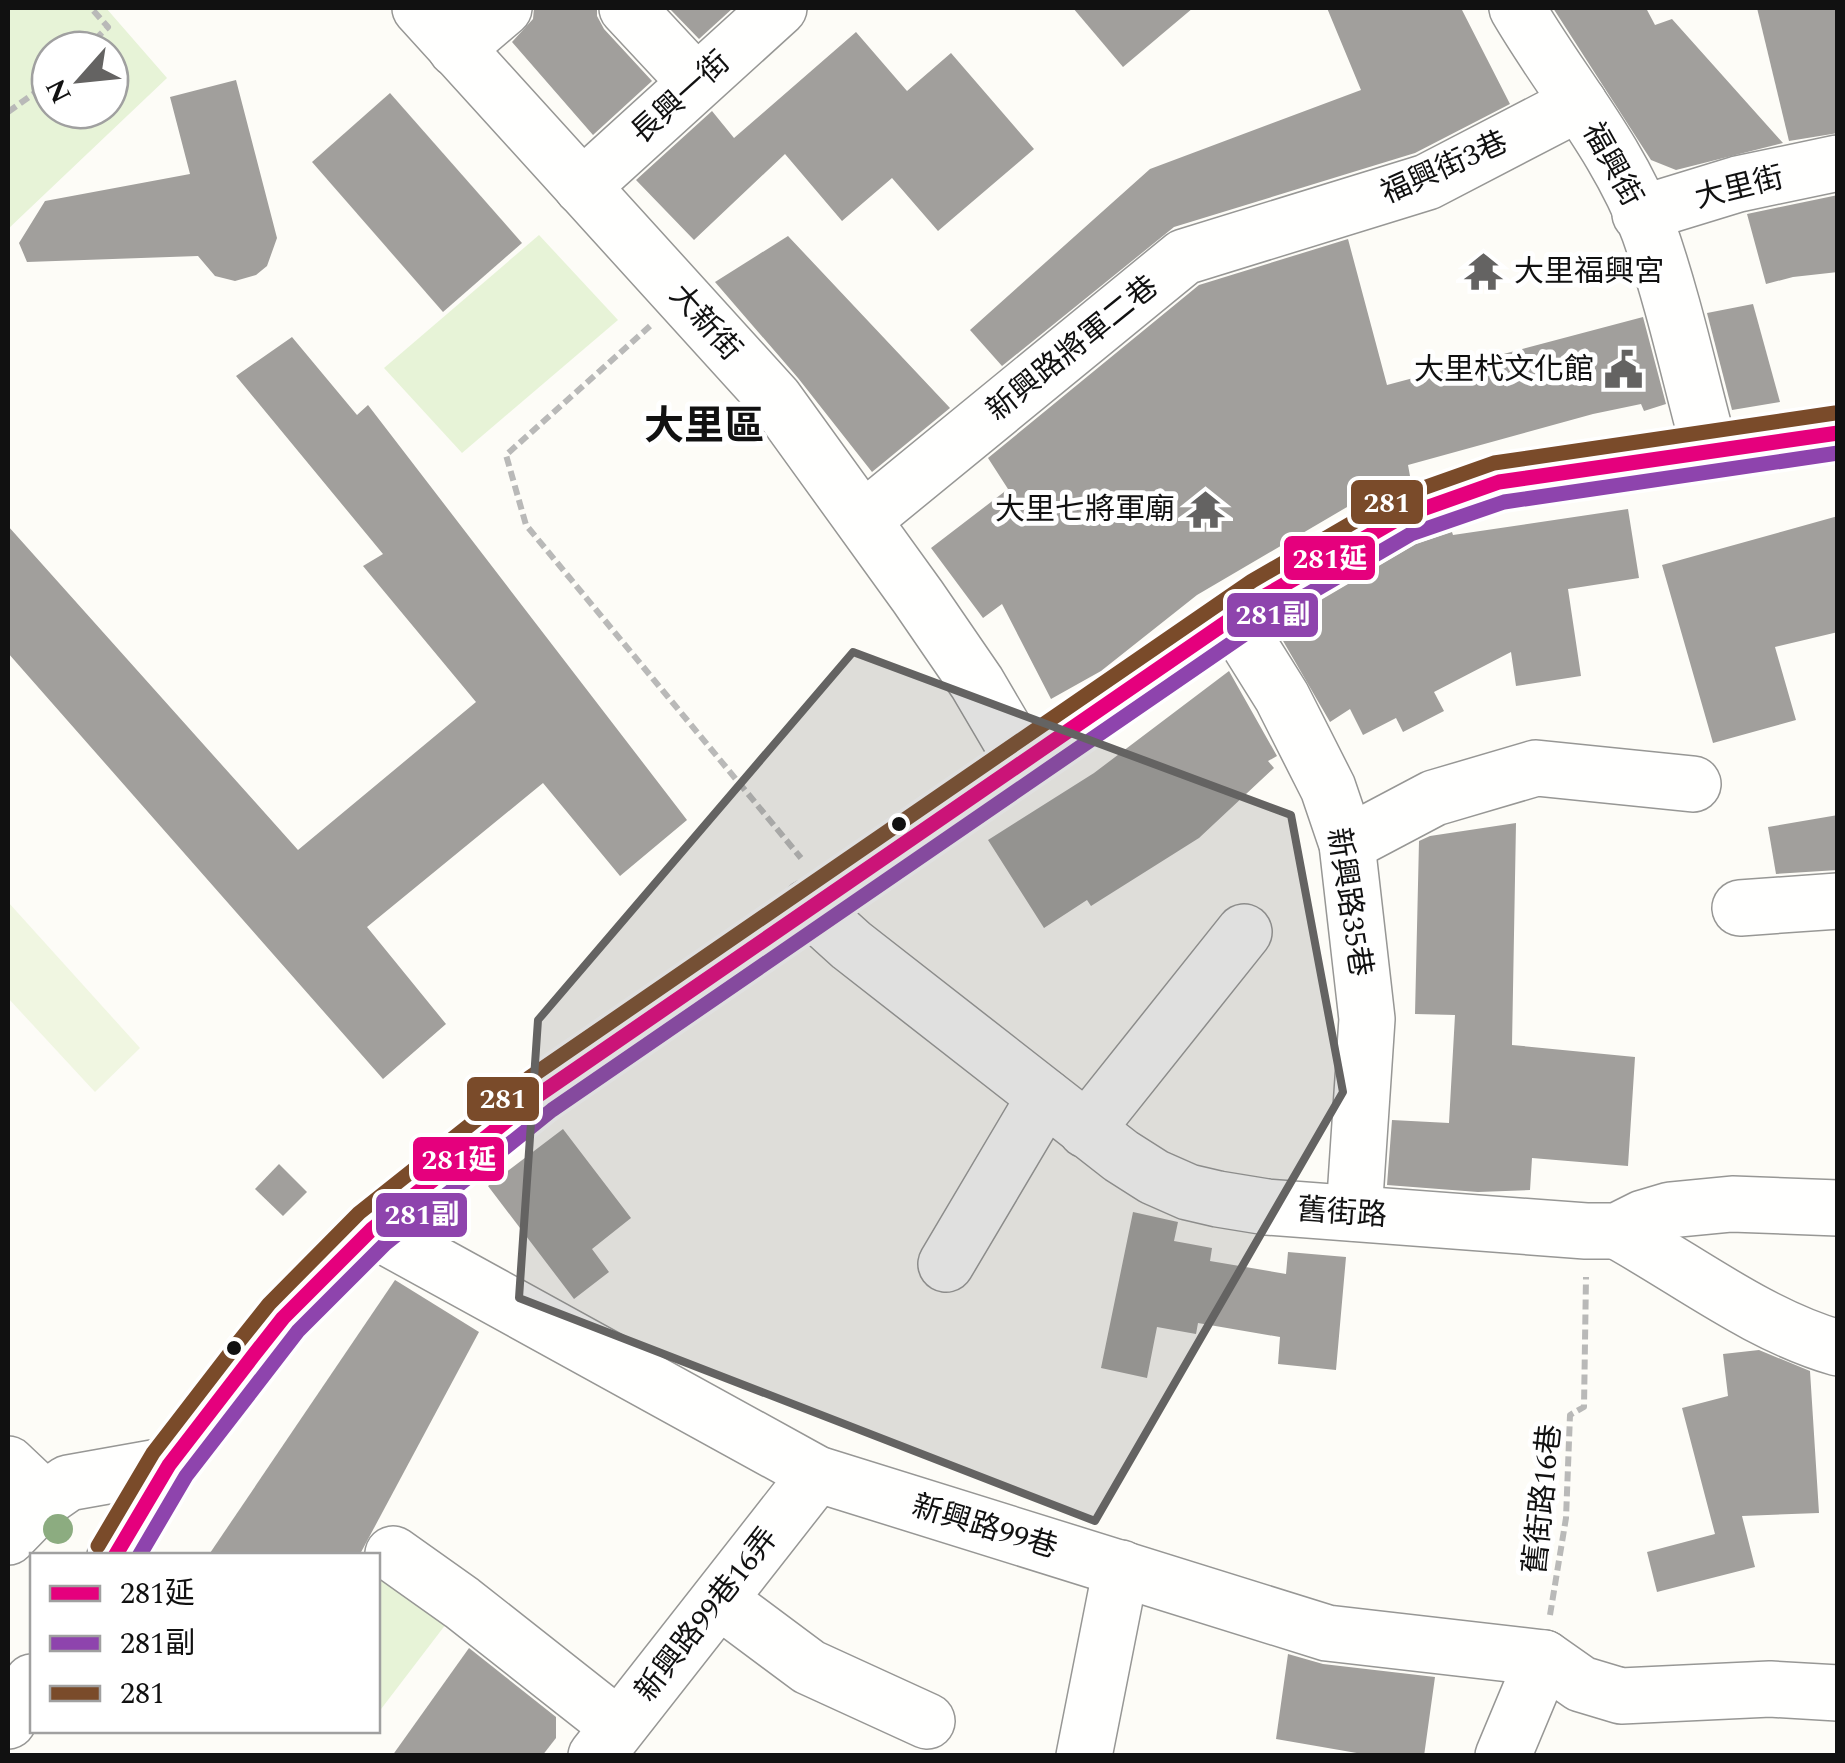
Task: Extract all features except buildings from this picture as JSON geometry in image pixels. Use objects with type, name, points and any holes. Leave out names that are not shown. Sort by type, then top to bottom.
[{"type":"street","name":"大新街","points":[[420,8],[775,398],[976,682],[1024,763]]},
{"type":"street","points":[[456,49],[504,8]]},
{"type":"street","points":[[626,8],[696,82]]},
{"type":"street","name":"長興一街","points":[[582,187],[779,8]]},
{"type":"street","name":"福興街","points":[[1518,8],[1604,140],[1648,229],[1710,451]]},
{"type":"street","name":"福興街3巷","points":[[1304,221],[1427,182],[1579,103]]},
{"type":"street","name":"大里街","points":[[1640,214],[1738,184],[1838,163]]},
{"type":"street","name":"新興路將軍二巷","points":[[864,519],[1184,257],[1304,221]]},
{"type":"street","points":[[117,1553],[169,1465],[283,1318],[372,1229],[540,1094],[1232,617],[1375,530],[1448,498],[1528,476],[1838,433]]},
{"type":"street","name":"新興路35巷","points":[[1232,617],[1282,697],[1328,788],[1347,844],[1367,1019],[1354,1213]]},
{"type":"street","points":[[1347,844],[1434,798],[1536,768],[1693,784]]},
{"type":"street","name":"舊街路","points":[[819,900],[852,945],[1154,1178],[1188,1192],[1267,1206],[1602,1231],[1670,1210],[1732,1204],[1838,1208]]},
{"type":"street","points":[[1740,908],[1838,901]]},
{"type":"street","points":[[946,1264],[1066,1113],[1244,932]]},
{"type":"street","name":"新興路99巷","points":[[372,1229],[817,1474],[1328,1633],[1544,1658]]},
{"type":"street","name":"舊街路","points":[[1602,1231],[1804,1338],[1838,1348]]},
{"type":"street","points":[[20,1500],[86,1478],[169,1465]]},
{"type":"street","name":"新興路99巷16弄","points":[[607,1741],[817,1474]]},
{"type":"street","points":[[393,1554],[462,1603],[607,1741]]},
{"type":"street","points":[[1084,1756],[1121,1568]]},
{"type":"street","points":[[719,1600],[809,1667],[927,1721]]},
{"type":"street","points":[[1503,1756],[1544,1658],[1581,1684],[1621,1696],[1770,1690],[1838,1692]]},
{"type":"street","points":[[8,1721],[30,1685]]},
{"type":"path","points":[[91,8],[108,26],[104,30]]},
{"type":"path","points":[[8,112],[30,96]]},
{"type":"path","points":[[683,296],[506,456],[526,525],[819,900]]},
{"type":"path","name":"舊街路16巷","points":[[1544,1658],[1566,1518],[1570,1415],[1584,1407],[1602,1231]]},
{"type":"highlighted area","points":[[853,652],[1291,815],[1343,1092],[1095,1521],[519,1298],[538,1020]]},
{"type":"green space","points":[[8,8],[106,8],[125,30],[30,30],[30,130],[112,130],[8,229]]},
{"type":"green space","points":[[130,36],[167,78],[130,113]]},
{"type":"green space","points":[[539,235],[618,320],[462,453],[384,368]]},
{"type":"green space","points":[[8,902],[140,1048],[95,1092],[8,998]]},
{"type":"green space","points":[[380,1575],[446,1624],[380,1710]]},
{"type":"transit line","name":"281","points":[[98,1546],[153,1453],[237,1344],[269,1304],[359,1213],[529,1078],[1252,581],[1395,498],[1494,463],[1835,413]]},
{"type":"transit line","name":"281延","points":[[117,1553],[169,1465],[253,1356],[283,1318],[372,1229],[540,1094],[1263,597],[1403,516],[1499,482],[1838,433]]},
{"type":"transit line","name":"281副","points":[[141,1553],[186,1476],[298,1331],[385,1244],[552,1110],[1274,614],[1411,534],[1504,502],[1838,453]]},
{"type":"place","name":"大里福興宮","points":[[1484,271]]},
{"type":"place","name":"大里杙文化館","points":[[1624,369]]},
{"type":"place","name":"大里七將軍廟","points":[[1205,509]]},
{"type":"district","name":"大里區","points":[[704,425]]}]
